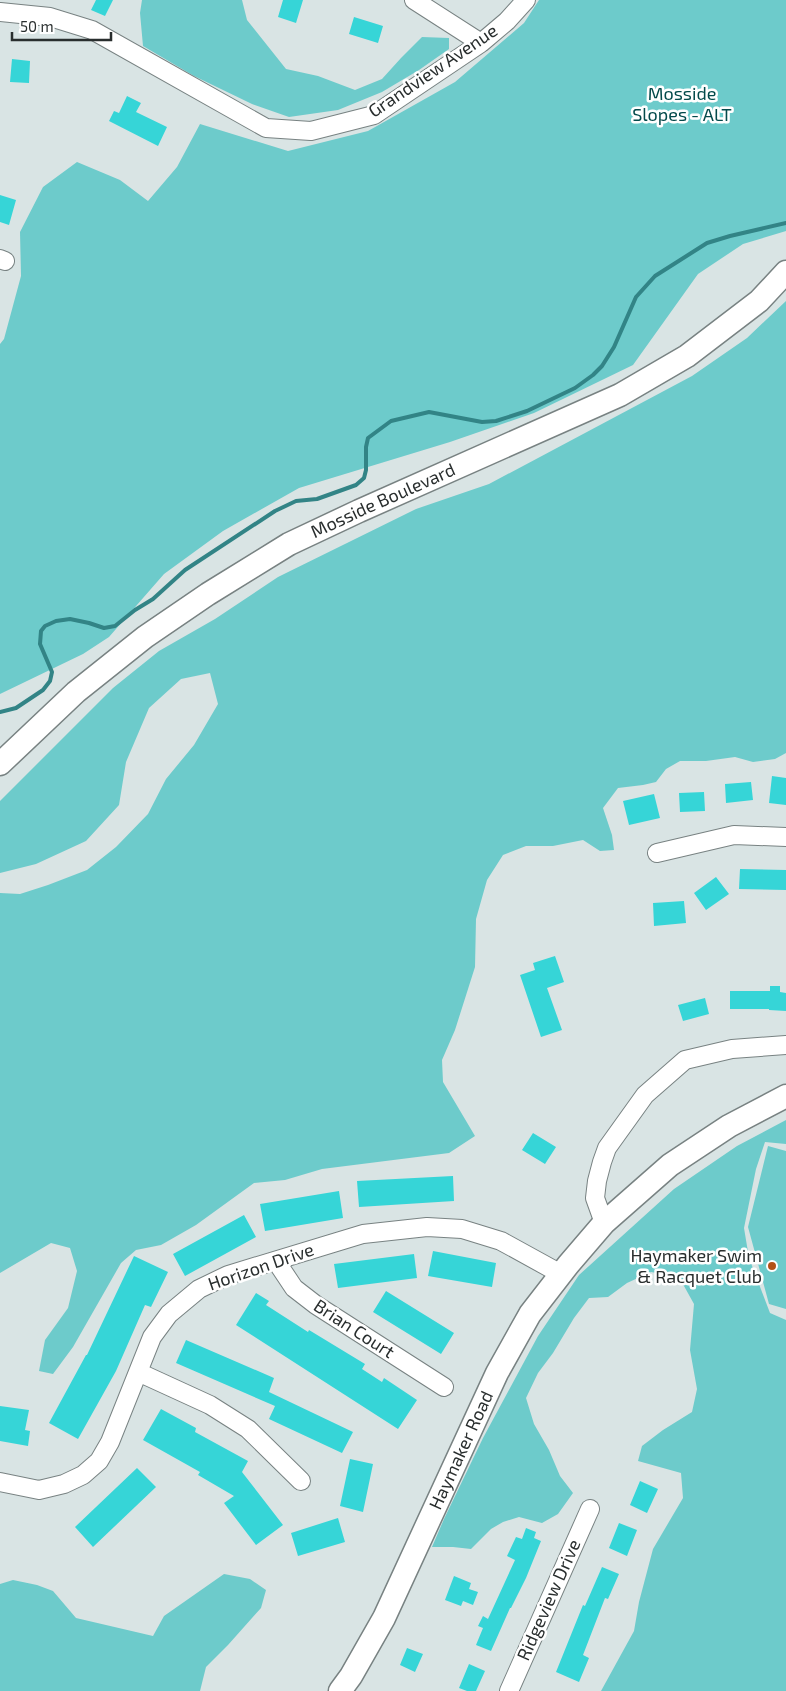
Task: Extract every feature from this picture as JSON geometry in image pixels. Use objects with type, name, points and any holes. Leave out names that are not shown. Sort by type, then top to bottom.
[{"type":"main road","name":"Mosside Boulevard","points":[[0,764],[76,692],[144,637],[208,594],[298,540],[620,395],[687,356],[759,301],[786,272]]},
{"type":"main road","name":"Haymaker Road","points":[[340,1691],[351,1676],[384,1618],[497,1373],[530,1314],[604,1223],[670,1165],[729,1126],[786,1096]]},
{"type":"street","points":[[414,0],[481,43]]},
{"type":"street","name":"Grandview Avenue","points":[[0,12],[50,17],[92,30],[266,128],[311,132],[374,115],[481,43],[507,21],[526,0]]},
{"type":"street","points":[[657,853],[734,835],[786,837]]},
{"type":"street","points":[[604,1223],[595,1198],[597,1180],[607,1148],[646,1095],[665,1076],[684,1060],[732,1049],[786,1045]]},
{"type":"street","name":"Horizon Drive","points":[[0,1482],[39,1490],[64,1484],[83,1475],[99,1461],[110,1442],[152,1337],[169,1314],[192,1295],[228,1275],[363,1234],[427,1227],[462,1230],[501,1241],[561,1274]]},
{"type":"street","name":"Brian Court","points":[[276,1261],[294,1288],[316,1305],[444,1387]]},
{"type":"street","points":[[138,1372],[210,1405],[248,1429],[301,1481]]},
{"type":"street","name":"Ridgeview Drive","points":[[508,1691],[590,1509]]},
{"type":"green space","points":[[142,0],[242,0],[247,20],[286,69],[318,76],[355,90],[382,79],[422,37],[449,38],[449,49],[382,92],[338,110],[289,117],[252,104],[194,76],[143,46],[140,13]]},
{"type":"green space","name":"Mosside Slopes - ALT","points":[[539,0],[786,0],[786,231],[743,244],[698,274],[633,365],[534,413],[450,442],[299,488],[223,531],[164,574],[109,637],[83,654],[0,694],[0,344],[4,339],[21,276],[20,232],[43,187],[77,162],[120,180],[148,201],[177,167],[200,124],[288,151],[368,131],[455,82],[524,23]]},
{"type":"green space","points":[[786,301],[786,753],[775,759],[753,762],[735,757],[706,761],[680,761],[666,769],[656,782],[618,788],[603,808],[612,835],[614,850],[600,851],[583,840],[553,846],[526,846],[503,855],[487,880],[476,919],[475,967],[455,1030],[442,1060],[443,1082],[475,1136],[449,1153],[322,1169],[285,1180],[254,1183],[196,1225],[161,1245],[136,1250],[121,1263],[73,1347],[53,1374],[39,1371],[45,1340],[68,1308],[77,1271],[70,1248],[51,1243],[0,1273],[0,893],[20,894],[87,870],[116,847],[148,814],[166,779],[194,745],[218,704],[210,673],[181,679],[149,708],[126,762],[119,805],[86,841],[36,864],[0,873],[0,801],[113,688],[159,651],[215,619],[278,577],[416,509],[489,484],[692,376],[747,338]]},
{"type":"green space","points":[[786,1120],[786,1144],[765,1142],[756,1169],[744,1228],[749,1258],[770,1313],[786,1320],[786,1691],[601,1691],[634,1631],[639,1602],[653,1549],[683,1498],[681,1473],[638,1461],[642,1446],[692,1412],[697,1389],[690,1350],[694,1304],[679,1277],[651,1272],[627,1283],[608,1297],[589,1298],[538,1373],[526,1398],[534,1424],[549,1450],[560,1476],[573,1493],[558,1514],[542,1523],[519,1517],[503,1522],[491,1529],[471,1549],[432,1547],[483,1438],[538,1336],[579,1275],[674,1189],[737,1146]]},
{"type":"green space","name":"Haymaker Swim & Racquet Club","points":[[768,1146],[786,1151],[786,1309],[769,1304],[748,1227]]},
{"type":"green space","points":[[224,1574],[250,1579],[266,1590],[261,1608],[206,1667],[200,1691],[0,1691],[0,1584],[13,1580],[37,1585],[53,1591],[76,1618],[153,1636],[164,1616]]},
{"type":"building","points":[[96,0],[113,0],[105,16],[91,10]]},
{"type":"building","points":[[283,0],[303,0],[296,23],[278,17]]},
{"type":"building","points":[[354,17],[383,26],[378,43],[349,34]]},
{"type":"building","points":[[12,59],[30,61],[29,83],[10,82]]},
{"type":"building","points":[[127,96],[141,103],[136,112],[167,127],[158,146],[109,121],[114,111],[119,113]]},
{"type":"building","points":[[0,195],[16,200],[9,225],[0,222]]},
{"type":"building","points":[[772,776],[786,778],[786,805],[769,803]]},
{"type":"building","points":[[751,782],[753,800],[726,803],[725,784]]},
{"type":"building","points":[[704,792],[705,811],[680,812],[679,793]]},
{"type":"building","points":[[654,794],[660,818],[629,825],[623,801]]},
{"type":"building","points":[[740,869],[786,870],[786,890],[739,889]]},
{"type":"building","points":[[716,877],[729,894],[706,910],[694,893]]},
{"type":"building","points":[[684,901],[686,923],[654,926],[653,903]]},
{"type":"building","points":[[555,956],[564,982],[547,988],[562,1030],[541,1037],[520,975],[535,970],[533,963]]},
{"type":"building","points":[[770,986],[780,986],[780,992],[786,993],[786,1011],[730,1009],[730,991],[770,991]]},
{"type":"building","points":[[705,998],[709,1014],[683,1021],[678,1005]]},
{"type":"building","points":[[533,1133],[556,1147],[545,1164],[522,1150]]},
{"type":"building","points":[[453,1176],[454,1201],[359,1207],[357,1181]]},
{"type":"building","points":[[339,1191],[343,1218],[265,1231],[260,1204]]},
{"type":"building","points":[[244,1215],[256,1237],[185,1276],[173,1254]]},
{"type":"building","points":[[433,1251],[496,1263],[492,1287],[428,1276]]},
{"type":"building","points":[[414,1254],[417,1278],[338,1288],[334,1264]]},
{"type":"building","points":[[134,1256],[168,1272],[151,1307],[145,1305],[116,1371],[78,1439],[49,1423],[87,1355]]},
{"type":"building","points":[[386,1291],[454,1333],[441,1354],[373,1312]]},
{"type":"building","points":[[256,1293],[269,1301],[266,1305],[308,1332],[309,1330],[365,1364],[362,1369],[382,1382],[384,1378],[417,1400],[398,1429],[236,1325]]},
{"type":"building","points":[[186,1340],[274,1378],[269,1392],[353,1432],[342,1453],[269,1419],[275,1406],[176,1363]]},
{"type":"building","points":[[0,1406],[29,1410],[25,1430],[30,1431],[28,1446],[0,1441]]},
{"type":"building","points":[[161,1409],[196,1428],[195,1432],[248,1461],[242,1472],[283,1525],[256,1545],[224,1503],[234,1496],[198,1475],[200,1472],[143,1440]]},
{"type":"building","points":[[350,1459],[373,1464],[363,1512],[340,1506]]},
{"type":"building","points":[[137,1468],[156,1487],[93,1547],[75,1527]]},
{"type":"building","points":[[640,1481],[658,1489],[647,1513],[630,1505]]},
{"type":"building","points":[[338,1518],[345,1542],[298,1556],[291,1533]]},
{"type":"building","points":[[619,1523],[637,1530],[627,1556],[609,1548]]},
{"type":"building","points":[[526,1528],[536,1532],[534,1538],[541,1541],[526,1578],[491,1651],[476,1645],[483,1628],[478,1626],[483,1616],[488,1619],[515,1560],[507,1556],[516,1537],[522,1539]]},
{"type":"building","points":[[602,1567],[619,1574],[608,1599],[605,1598],[583,1655],[589,1658],[579,1682],[556,1672],[583,1605],[585,1606]]},
{"type":"building","points":[[454,1576],[471,1583],[469,1589],[478,1592],[473,1605],[463,1601],[461,1606],[445,1600]]},
{"type":"building","points":[[407,1648],[423,1654],[415,1672],[400,1665]]},
{"type":"building","points":[[469,1664],[485,1671],[476,1691],[467,1691],[459,1688]]},
{"type":"waterway","points":[[0,712],[16,708],[43,690],[50,681],[52,672],[40,644],[41,631],[45,626],[56,621],[70,619],[104,628],[115,626],[153,599],[185,570],[275,511],[296,501],[317,499],[356,485],[364,478],[368,438],[391,421],[429,412],[482,422],[496,421],[527,411],[575,388],[602,366],[614,347],[636,297],[655,276],[707,243],[786,223]]},
{"type":"place","name":"Haymaker Swim & Racquet Club","points":[[772,1266]]}]
